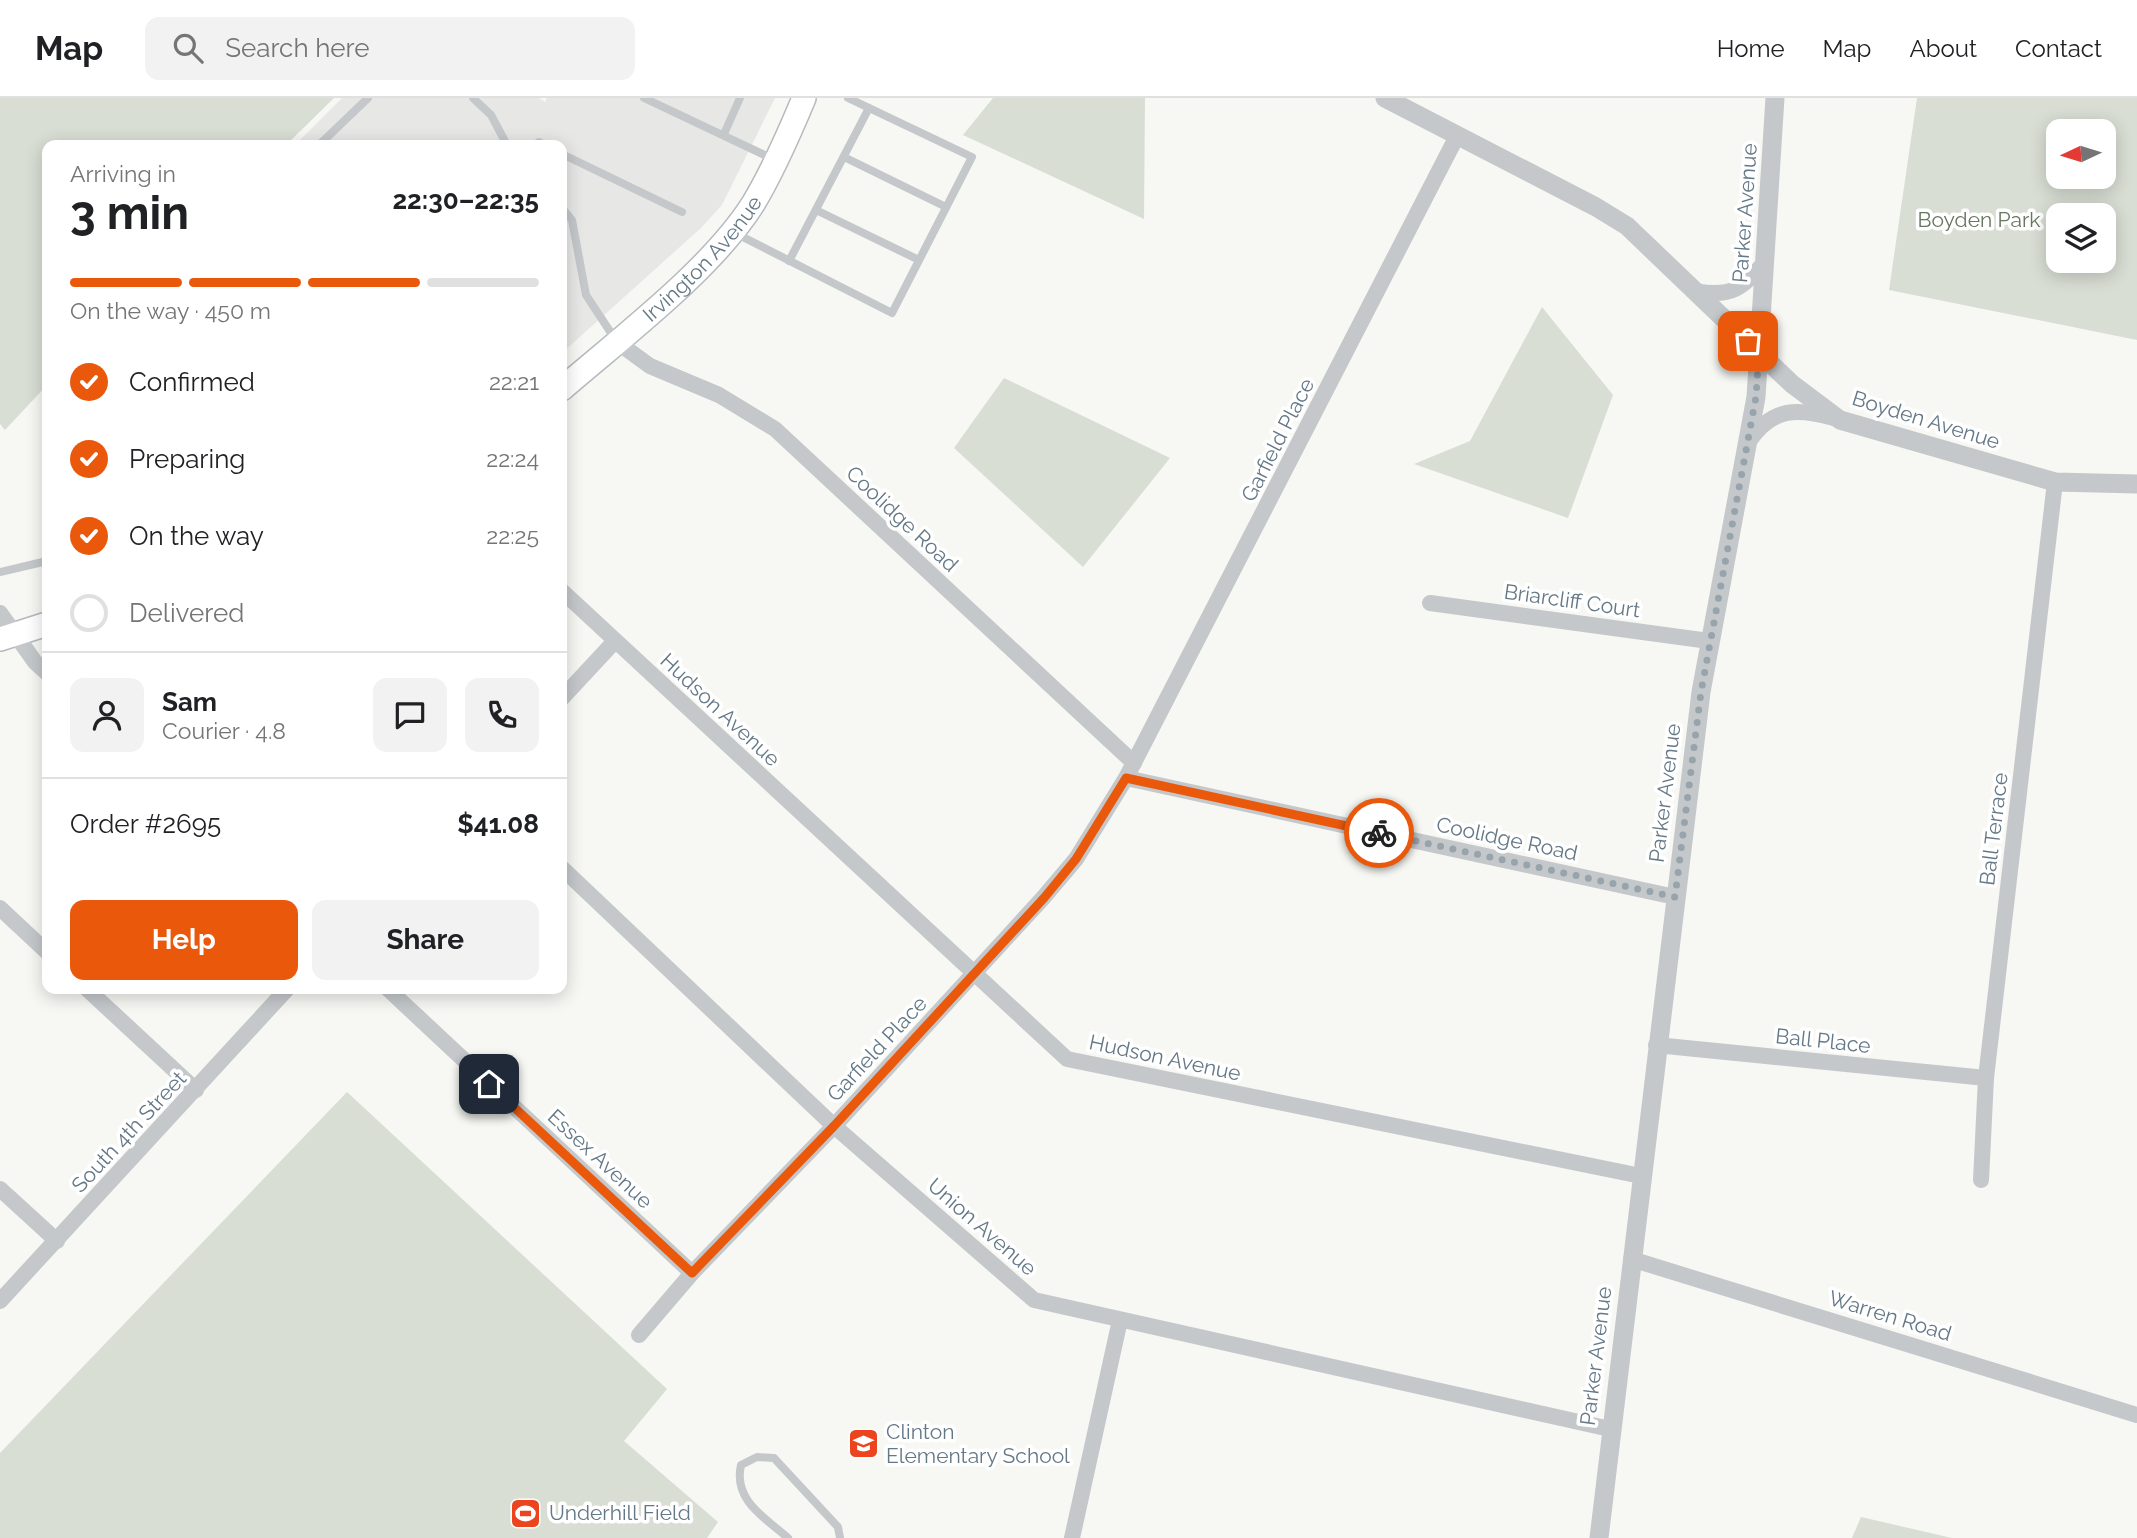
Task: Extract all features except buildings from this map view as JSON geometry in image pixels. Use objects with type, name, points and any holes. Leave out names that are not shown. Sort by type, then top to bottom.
[{"type":"main road","name":"Irvington Avenue","points":[[567,385],[700,267],[733,232],[753,204],[776,161],[804,98]]},
{"type":"main road","points":[[7,636],[42,626]]},
{"type":"street","name":"Boyden Avenue","points":[[1385,98],[1617,219],[1802,393],[1840,420],[2055,482],[2137,484]]},
{"type":"street","name":"Parker Avenue","points":[[1599,1538],[1656,1045],[1709,640],[1750,440],[1759,351],[1775,98]]},
{"type":"street","name":"Garfield Place","points":[[639,1335],[692,1273],[975,975],[1076,859],[1130,771],[1457,136]]},
{"type":"street","points":[[1696,291],[1717,295],[1730,292],[1744,284],[1765,262]]},
{"type":"street","name":"Coolidge Road","points":[[617,342],[650,366],[719,395],[775,429],[1130,771],[1675,897]]},
{"type":"street","points":[[1750,440],[1759,427],[1783,413],[1807,411],[1840,420]]},
{"type":"street","name":"Ball Terrace","points":[[1981,1180],[1986,1078],[2055,482]]},
{"type":"street","name":"Hudson Avenue","points":[[567,596],[1067,1059],[1641,1176]]},
{"type":"street","name":"Briarcliff Court","points":[[1430,603],[1709,640]]},
{"type":"street","points":[[0,613],[7,636],[42,668]]},
{"type":"street","points":[[567,693],[615,641]]},
{"type":"street","name":"Union Avenue","points":[[567,873],[834,1126],[1034,1300],[1610,1429]]},
{"type":"street","points":[[0,908],[42,947]]},
{"type":"street","points":[[92,994],[197,1090]]},
{"type":"street","name":"South 4th Street","points":[[0,1301],[283,994]]},
{"type":"street","name":"Essex Avenue","points":[[393,994],[692,1273]]},
{"type":"street","name":"Ball Place","points":[[1656,1045],[1986,1078]]},
{"type":"street","points":[[0,1189],[57,1241]]},
{"type":"street","name":"Warren Road","points":[[1631,1259],[2137,1414]]},
{"type":"street","points":[[1072,1538],[1120,1320]]},
{"type":"lane","points":[[324,140],[368,98]]},
{"type":"lane","points":[[473,98],[491,115],[504,140]]},
{"type":"lane","points":[[644,98],[776,161]]},
{"type":"lane","points":[[724,134],[740,98]]},
{"type":"lane","points":[[733,232],[892,313],[972,157],[848,98]]},
{"type":"lane","points":[[789,261],[869,108]]},
{"type":"lane","points":[[567,156],[682,212]]},
{"type":"lane","points":[[844,157],[946,207]]},
{"type":"lane","points":[[816,209],[919,260]]},
{"type":"lane","points":[[567,214],[572,220],[586,295],[617,342]]},
{"type":"lane","points":[[0,572],[42,562]]},
{"type":"lane","points":[[788,1538],[744,1499],[738,1480],[741,1465],[757,1457],[774,1458],[838,1527],[840,1538]]},
{"type":"shaded area","points":[[342,98],[539,98],[545,102],[547,98],[775,98],[722,205],[701,228],[567,349],[567,140],[300,140]]},
{"type":"green space","points":[[0,98],[334,98],[291,140],[42,140],[42,390],[5,430],[0,424]]},
{"type":"green space","points":[[993,98],[1145,98],[1144,219],[963,135]]},
{"type":"green space","name":"Boyden Park","points":[[1917,98],[2137,98],[2137,340],[1889,290]]},
{"type":"green space","points":[[1542,307],[1613,395],[1568,518],[1414,464],[1470,441]]},
{"type":"green space","points":[[1004,378],[1170,458],[1083,567],[954,448]]},
{"type":"green space","points":[[347,1092],[667,1389],[624,1441],[718,1522],[707,1538],[0,1538],[0,1453]]},
{"type":"green space","points":[[1861,1517],[1952,1538],[1852,1538]]},
{"type":"way so far","points":[[1379,833],[1675,897],[1709,640],[1750,440],[1756,397],[1759,351],[1748,341]]},
{"type":"place","name":"Clinton Elementary School","points":[[863,1444]]},
{"type":"place","name":"Underhill Field","points":[[526,1513]]},
{"type":"route","points":[[489,1084],[692,1273],[834,1126],[1044,898],[1076,859],[1126,778],[1379,833]]}]
